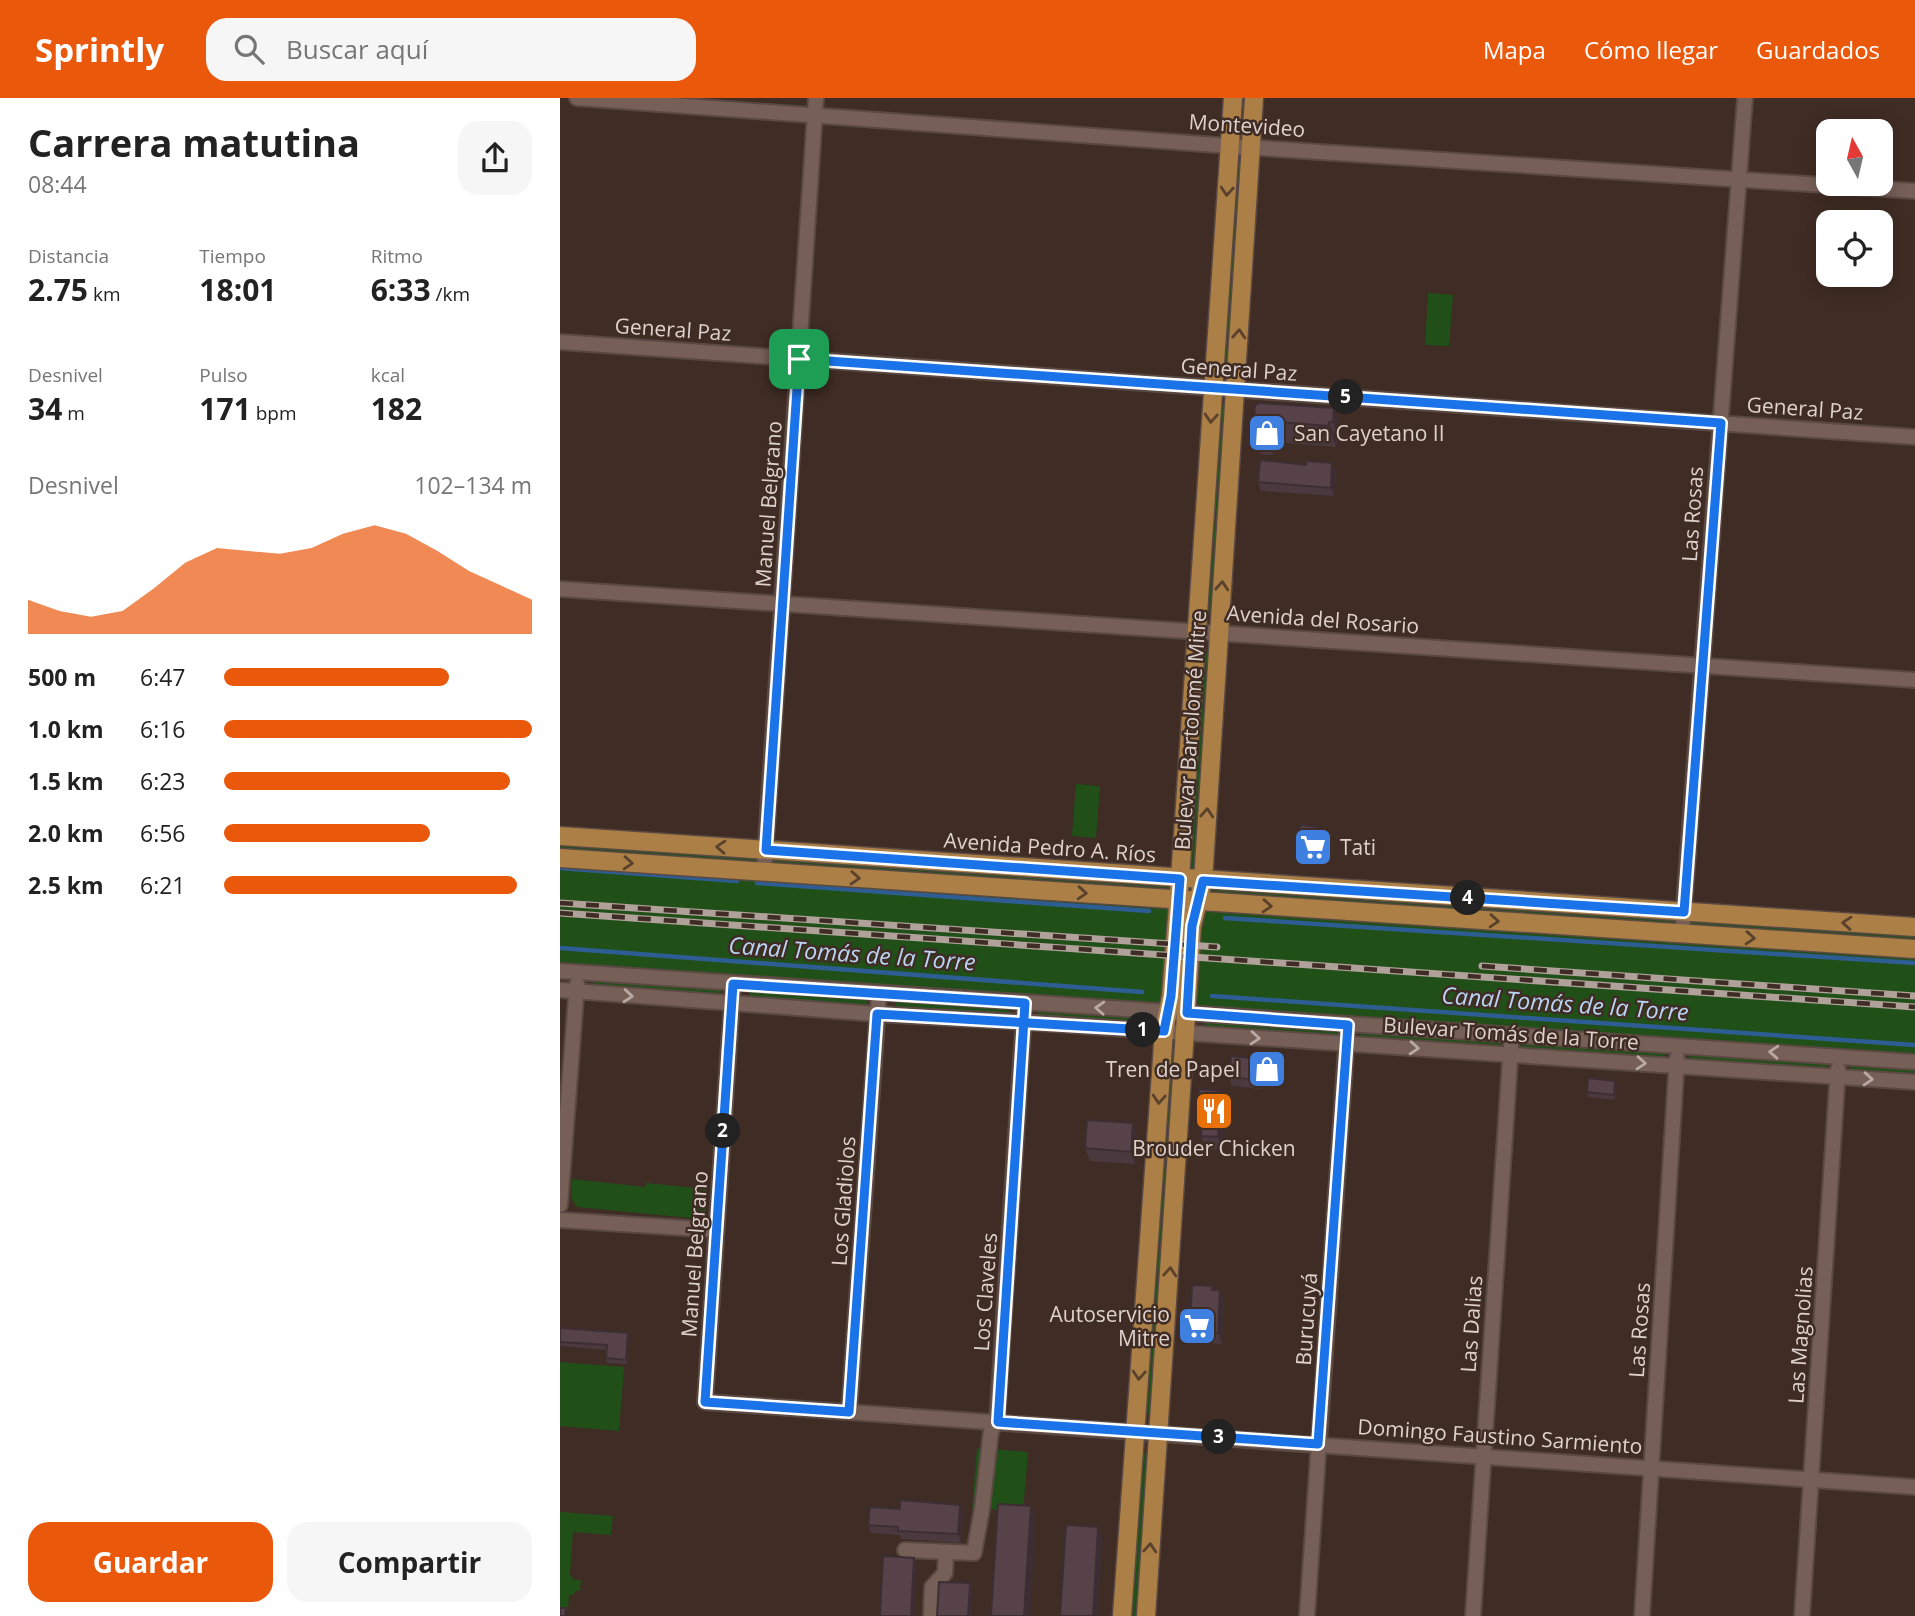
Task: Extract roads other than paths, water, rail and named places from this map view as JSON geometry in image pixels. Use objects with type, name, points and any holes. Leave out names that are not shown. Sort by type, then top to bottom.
[{"type":"main road","name":"Bulevar Bartolomé Mitre","points":[[1122,1616],[1164,1031],[1180,879],[1233,98]]},
{"type":"main road","name":"Bulevar Bartolomé Mitre","points":[[1146,1616],[1192,926],[1203,881],[1254,98]]},
{"type":"main road","name":"Avenida Pedro A. Ríos","points":[[560,836],[1915,927]]},
{"type":"main road","name":"Avenida Pedro A. Ríos","points":[[560,858],[1915,950]]},
{"type":"street","name":"Montevideo","points":[[577,98],[1251,147],[1915,191]]},
{"type":"street","name":"Manuel Belgrano","points":[[764,872],[816,98]]},
{"type":"street","name":"Las Rosas","points":[[1682,933],[1745,98]]},
{"type":"street","name":"General Paz","points":[[560,342],[1915,437]]},
{"type":"street","name":"Avenida del Rosario","points":[[560,589],[1915,680]]},
{"type":"street","name":"Bulevar Tomás de la Torre","points":[[560,971],[1915,1062]]},
{"type":"street","points":[[560,1205],[578,973]]},
{"type":"street","name":"Manuel Belgrano","points":[[705,1402],[733,984]]},
{"type":"street","name":"Bulevar Tomás de la Torre","points":[[560,990],[877,1014],[1915,1082]]},
{"type":"street","name":"Los Gladiolos","points":[[849,1412],[879,993]]},
{"type":"street","name":"Los Claveles","points":[[946,1552],[974,1553],[991,1431],[998,1422],[1025,1003]]},
{"type":"street","name":"Burucuyá","points":[[1307,1616],[1348,1025]]},
{"type":"street","name":"Las Dalias","points":[[1473,1616],[1511,1035]]},
{"type":"street","name":"Las Rosas","points":[[1642,1616],[1678,1046]]},
{"type":"street","name":"Las Magnolias","points":[[1802,1616],[1839,1057]]},
{"type":"street","points":[[560,1220],[716,1230]]},
{"type":"street","name":"Domingo Faustino Sarmiento","points":[[705,1402],[1915,1487]]},
{"type":"street","points":[[905,1550],[946,1552],[945,1573],[932,1587],[931,1616]]},
{"type":"waterway","points":[[560,868],[737,881]]},
{"type":"waterway","points":[[757,883],[1149,911]]},
{"type":"waterway","points":[[1225,918],[1915,963]]},
{"type":"waterway","name":"Canal Tomás de la Torre","points":[[560,948],[1142,992]]},
{"type":"waterway","name":"Canal Tomás de la Torre","points":[[1212,996],[1915,1045]]},
{"type":"railway","points":[[560,903],[1217,947]]},
{"type":"railway","points":[[560,913],[1915,1007]]},
{"type":"railway","points":[[1482,966],[1915,996]]},
{"type":"place","name":"San Cayetano II","points":[[1267,433]]},
{"type":"place","name":"Tati","points":[[1313,847]]},
{"type":"place","name":"Tren de Papel","points":[[1267,1069]]},
{"type":"place","name":"Brouder Chicken","points":[[1214,1111]]},
{"type":"place","name":"Autoservicio Mitre","points":[[1197,1326]]}]
